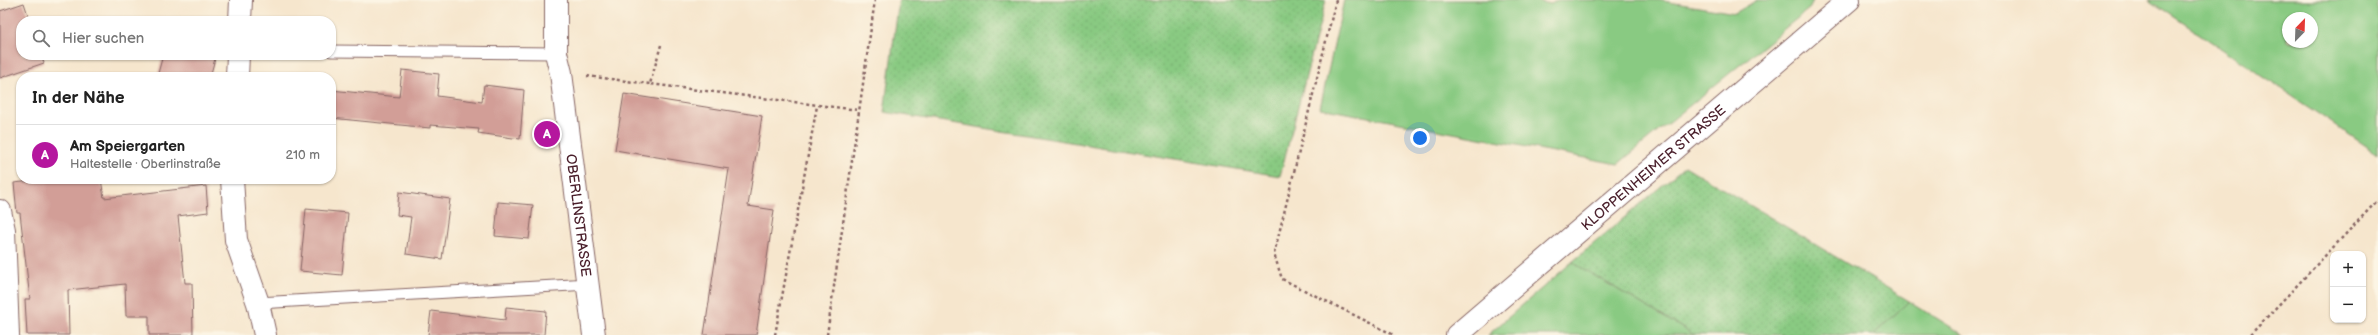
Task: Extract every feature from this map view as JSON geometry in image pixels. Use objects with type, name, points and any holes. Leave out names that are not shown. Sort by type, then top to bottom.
[{"type":"street","points":[[240,16],[241,0]]},
{"type":"street","name":"OBERLINSTRASSE","points":[[556,0],[559,63],[589,284],[594,335]]},
{"type":"street","name":"KLOPPENHEIMER STRASSE","points":[[1457,335],[1848,0]]},
{"type":"street","points":[[237,72],[238,60]]},
{"type":"street","points":[[232,184],[236,240],[258,303],[265,335]]},
{"type":"street","points":[[0,210],[4,230],[8,335]]},
{"type":"lane","points":[[336,51],[559,63]]},
{"type":"lane","points":[[258,303],[589,284]]},
{"type":"path","points":[[827,335],[858,110],[875,0]]},
{"type":"path","points":[[1336,0],[1274,254],[1282,279],[1394,335]]},
{"type":"path","points":[[650,84],[661,45]]},
{"type":"path","points":[[559,63],[650,84],[858,110]]},
{"type":"path","points":[[774,335],[817,106]]},
{"type":"path","points":[[2250,335],[2378,200]]},
{"type":"green space","points":[[899,0],[1326,0],[1280,176],[884,112]]},
{"type":"green space","points":[[1344,0],[1533,0],[1551,4],[1558,0],[1657,0],[1735,13],[1757,0],[1813,0],[1810,8],[1618,164],[1320,108]]},
{"type":"green space","points":[[2149,0],[2378,0],[2378,154]]},
{"type":"green space","points":[[1685,166],[1909,301],[1873,335],[1694,335],[1572,262]]},
{"type":"green space","points":[[1572,262],[1694,335],[1488,335]]},
{"type":"green space","points":[[1909,301],[1964,335],[1873,335]]},
{"type":"building","points":[[24,3],[28,16],[16,16],[16,60],[43,60],[44,63],[0,78],[0,11]]},
{"type":"building","points":[[162,60],[215,60],[211,72],[158,72]]},
{"type":"building","points":[[402,70],[439,74],[437,96],[482,102],[484,85],[524,90],[520,139],[478,133],[479,129],[430,125],[430,128],[336,119],[336,91],[399,97]]},
{"type":"building","points":[[624,94],[762,116],[748,206],[774,210],[756,335],[704,335],[729,169],[615,150]]},
{"type":"building","points":[[14,183],[102,184],[104,198],[206,186],[208,212],[178,216],[185,283],[192,283],[193,335],[149,335],[149,316],[126,316],[125,284],[68,290],[69,335],[27,335],[25,299],[30,299],[20,213],[17,213]]},
{"type":"building","points":[[399,192],[450,199],[442,259],[406,254],[411,217],[397,215]]},
{"type":"building","points":[[498,202],[533,205],[529,239],[495,236]]},
{"type":"building","points":[[306,209],[348,213],[342,275],[300,271]]},
{"type":"building","points":[[506,307],[546,311],[544,335],[428,335],[431,311],[505,320]]},
{"type":"place","name":"Am Speiergarten","points":[[547,134]]}]
